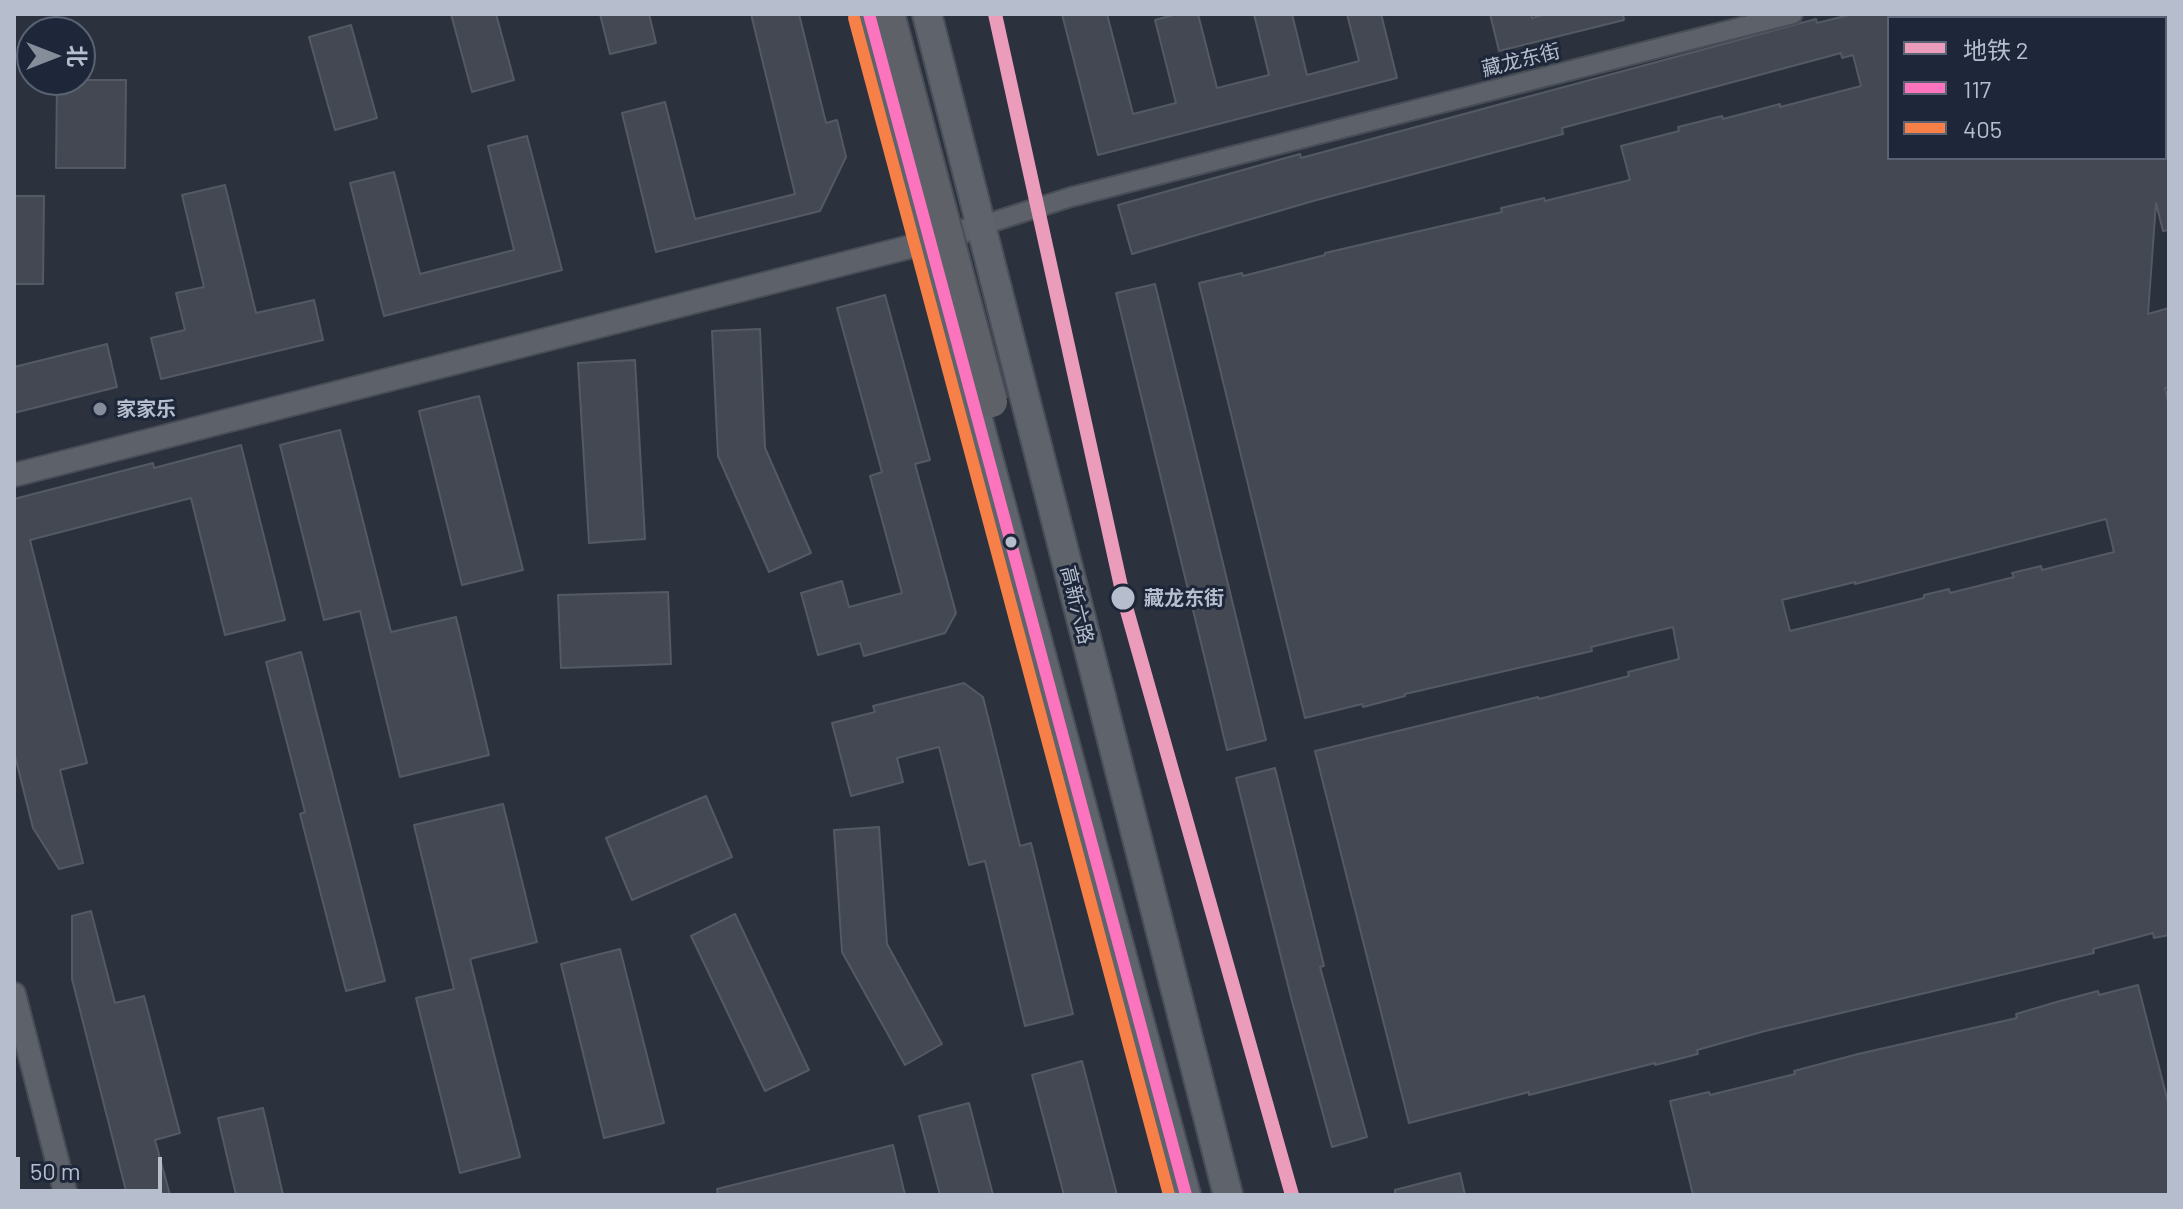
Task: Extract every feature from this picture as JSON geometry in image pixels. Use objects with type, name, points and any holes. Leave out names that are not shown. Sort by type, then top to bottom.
[{"type":"highway","points":[[889,14],[992,402]]},
{"type":"main road","points":[[869,14],[1186,1195]]},
{"type":"main road","name":"高新六路","points":[[927,14],[1228,1195]]},
{"type":"street","name":"藏龙东街","points":[[983,225],[1071,197],[1793,14]]},
{"type":"street","points":[[14,475],[929,242],[983,225]]},
{"type":"street","points":[[14,994],[66,1195]]},
{"type":"building","points":[[451,14],[496,14],[514,80],[472,92]]},
{"type":"building","points":[[600,14],[649,14],[656,43],[610,54]]},
{"type":"building","points":[[751,14],[799,14],[826,123],[837,120],[846,157],[820,211],[656,252],[622,113],[665,102],[695,219],[795,194]]},
{"type":"building","points":[[1062,14],[1107,14],[1133,114],[1176,103],[1155,20],[1177,14],[1198,14],[1217,88],[1269,75],[1254,14],[1292,14],[1307,75],[1359,61],[1347,14],[1381,14],[1397,78],[1098,155]]},
{"type":"building","points":[[1490,14],[1531,14],[1532,18],[1547,14],[1623,14],[1624,20],[1499,51]]},
{"type":"building","points":[[1853,14],[1889,14],[1887,160],[2169,158],[2169,230],[2163,231],[2156,203],[2148,314],[2169,308],[2169,387],[2165,388],[2169,406],[2169,935],[2154,938],[2153,933],[2093,949],[2094,953],[1765,1031],[1697,1050],[1698,1054],[1409,1123],[1315,751],[1539,699],[1629,676],[1628,672],[1679,659],[1673,627],[1591,647],[1592,651],[1405,694],[1363,707],[1362,704],[1305,718],[1199,283],[1242,273],[1243,276],[1325,253],[1502,212],[1501,208],[1544,198],[1545,201],[1630,180],[1621,146],[1722,116],[1723,119],[1780,104],[1780,107],[1861,86],[1853,55],[1842,58],[1841,53],[1562,128],[1563,134],[1313,201],[1132,254],[1118,205],[1300,154],[1301,158],[1816,19],[1817,23]],"holes":[[[2106,519],[2114,552],[2042,570],[2041,566],[2012,573],[2014,577],[1950,593],[1949,589],[1924,595],[1924,598],[1790,631],[1782,600]]]},
{"type":"building","points":[[351,25],[377,118],[335,130],[309,37]]},
{"type":"building","points":[[96,80],[126,80],[125,168],[56,168],[57,96],[96,96]]},
{"type":"building","points":[[527,136],[562,270],[384,316],[350,183],[394,172],[420,274],[514,250],[488,146]]},
{"type":"building","points":[[225,185],[256,313],[314,300],[323,340],[161,379],[151,338],[185,330],[176,293],[204,287],[182,195]]},
{"type":"building","points":[[14,196],[44,196],[43,284],[14,284]]},
{"type":"building","points":[[1155,284],[1266,740],[1227,750],[1116,293]]},
{"type":"building","points":[[885,295],[930,460],[915,464],[956,613],[945,633],[864,656],[860,643],[818,655],[801,593],[842,581],[849,607],[902,593],[870,476],[882,472],[837,308]]},
{"type":"building","points":[[760,329],[765,448],[811,553],[769,572],[718,456],[712,331]]},
{"type":"building","points":[[107,344],[117,387],[14,413],[14,367]]},
{"type":"building","points":[[635,360],[645,539],[589,543],[578,363]]},
{"type":"building","points":[[479,396],[523,570],[462,585],[419,411]]},
{"type":"building","points":[[340,430],[391,632],[456,617],[489,755],[400,777],[360,611],[324,620],[280,445]]},
{"type":"building","points":[[241,445],[285,620],[225,635],[191,498],[30,540],[87,763],[60,770],[83,863],[59,869],[33,828],[14,752],[14,499],[153,463],[154,468]]},
{"type":"building","points":[[668,592],[671,664],[561,668],[558,595]]},
{"type":"building","points":[[301,652],[385,981],[346,991],[300,814],[305,812],[266,662]]},
{"type":"building","points":[[964,683],[983,697],[1020,846],[1031,843],[1073,1014],[1025,1026],[985,861],[969,865],[939,747],[897,758],[903,782],[851,796],[832,723],[875,712],[873,706]]},
{"type":"building","points":[[1275,768],[1324,966],[1320,967],[1367,1137],[1332,1147],[1236,778]]},
{"type":"building","points":[[706,796],[732,857],[632,900],[606,838]]},
{"type":"building","points":[[503,804],[537,942],[470,959],[520,1157],[460,1173],[416,998],[454,989],[414,825]]},
{"type":"building","points":[[879,827],[887,944],[942,1044],[905,1065],[842,952],[834,830]]},
{"type":"building","points":[[91,911],[115,1003],[144,996],[180,1133],[155,1140],[170,1195],[127,1195],[72,979],[72,916]]},
{"type":"building","points":[[735,914],[809,1070],[765,1091],[691,936]]},
{"type":"building","points":[[620,949],[664,1123],[604,1138],[561,964]]},
{"type":"building","points":[[2138,985],[2169,1106],[2169,1195],[1693,1195],[1670,1101],[1709,1092],[1710,1095],[1795,1074],[1794,1071],[1858,1054],[2017,1018],[2016,1014],[2098,991],[2099,995]]},
{"type":"building","points":[[1082,1061],[1117,1195],[1064,1195],[1032,1075]]},
{"type":"building","points":[[969,1103],[993,1195],[940,1195],[919,1116]]},
{"type":"building","points":[[263,1108],[283,1195],[236,1195],[218,1118]]},
{"type":"building","points":[[893,1145],[905,1195],[718,1195],[717,1189]]},
{"type":"building","points":[[1460,1173],[1465,1195],[1395,1195],[1395,1190]]},
{"type":"metro line","name":"2","points":[[995,14],[1124,600],[1292,1195]]},
{"type":"transit line","name":"117","points":[[869,14],[1186,1195]]},
{"type":"transit line","name":"405","points":[[854,18],[1169,1195]]},
{"type":"place","name":"家家乐","points":[[100,409]]},
{"type":"place","name":"藏龙东街","points":[[1123,598]]}]
